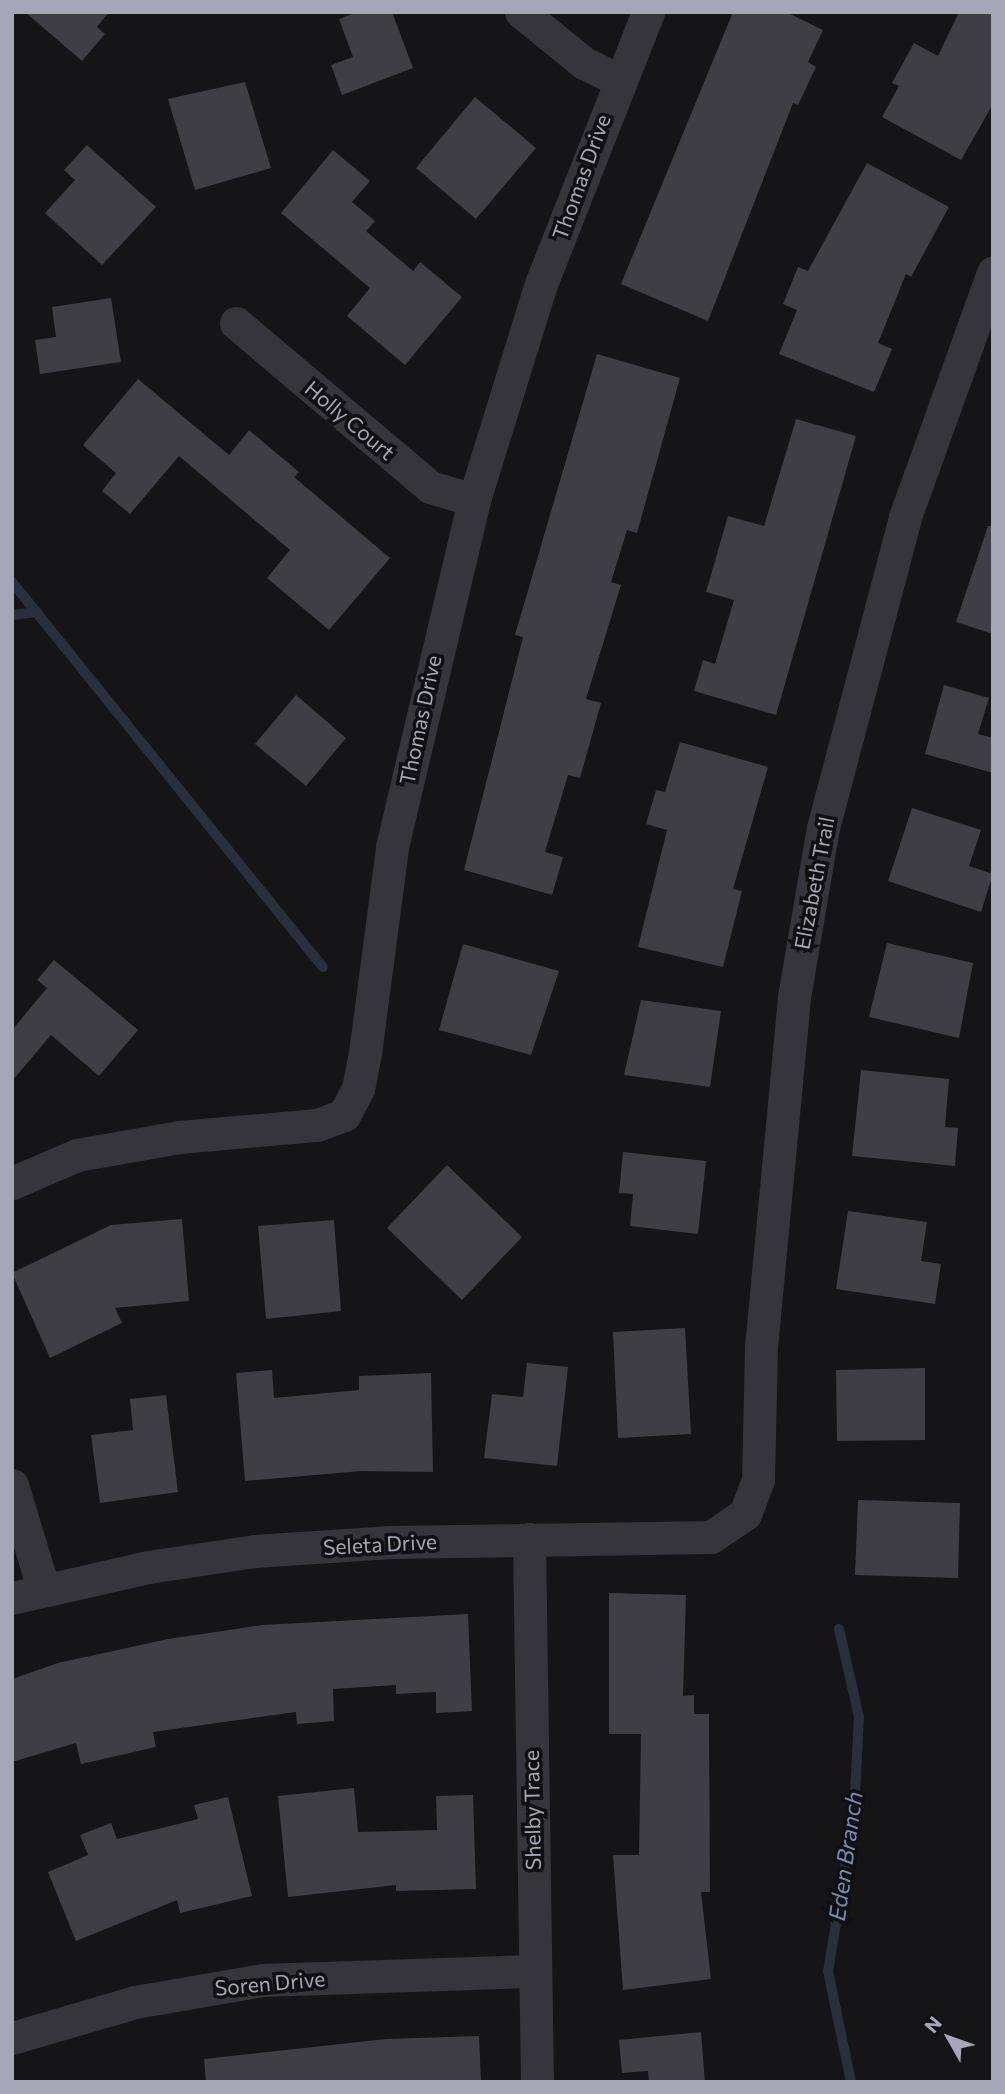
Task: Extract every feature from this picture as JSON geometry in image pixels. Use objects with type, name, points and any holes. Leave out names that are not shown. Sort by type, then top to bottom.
[{"type":"street","points":[[521,12],[584,63],[617,79]]},
{"type":"street","name":"Thomas Drive","points":[[12,1183],[77,1155],[179,1138],[317,1125],[344,1115],[358,1089],[392,848],[474,500],[541,284],[617,79],[648,12]]},
{"type":"street","name":"Elizabeth Trail","points":[[745,1514],[758,1480],[761,1347],[791,1024],[823,828],[901,529],[993,272]]},
{"type":"street","name":"Holly Court","points":[[236,323],[430,487],[474,500]]},
{"type":"street","points":[[12,1485],[27,1593]]},
{"type":"street","name":"Seleta Drive","points":[[27,1593],[255,1551],[529,1539],[711,1537],[745,1514]]},
{"type":"street","name":"Shelby Trace","points":[[529,1539],[533,1971],[537,2082]]},
{"type":"street","name":"Soren Drive","points":[[12,2038],[135,2002],[262,1980],[533,1971]]},
{"type":"building","points":[[25,12],[109,12],[97,27],[105,34],[82,61]]},
{"type":"building","points":[[357,12],[392,12],[413,68],[342,95],[331,65],[353,57],[339,19]]},
{"type":"building","points":[[733,12],[786,12],[823,30],[808,62],[816,67],[798,105],[793,103],[708,321],[621,284]]},
{"type":"building","points":[[959,12],[993,12],[993,104],[961,160],[882,117],[899,86],[892,83],[914,43],[938,56]]},
{"type":"building","points":[[245,82],[271,168],[195,190],[168,99]]},
{"type":"building","points":[[475,97],[536,148],[476,219],[416,168]]},
{"type":"building","points":[[87,145],[156,207],[102,265],[45,213],[75,180],[64,170]]},
{"type":"building","points":[[333,150],[370,181],[352,202],[375,221],[366,231],[413,271],[420,262],[462,297],[405,365],[347,316],[370,288],[281,213]]},
{"type":"building","points":[[867,163],[949,207],[911,277],[906,274],[878,343],[892,349],[874,392],[779,354],[797,310],[783,304],[798,267],[808,271]]},
{"type":"building","points":[[111,298],[121,362],[40,374],[35,340],[56,337],[52,307]]},
{"type":"building","points":[[597,354],[680,378],[637,533],[627,530],[611,582],[621,585],[586,699],[601,703],[580,778],[568,775],[545,852],[563,857],[552,895],[464,870],[523,637],[515,635]]},
{"type":"building","points":[[138,379],[229,455],[249,430],[299,472],[294,477],[390,558],[329,630],[267,578],[290,550],[179,456],[130,514],[102,491],[116,473],[83,445]]},
{"type":"building","points":[[796,419],[856,436],[776,715],[694,691],[703,660],[715,664],[734,600],[706,592],[728,516],[764,526]]},
{"type":"building","points":[[988,526],[993,526],[993,634],[956,622]]},
{"type":"building","points":[[944,685],[989,698],[978,734],[993,738],[993,773],[925,754]]},
{"type":"building","points":[[296,695],[346,738],[306,786],[255,744]]},
{"type":"building","points":[[680,742],[768,767],[733,889],[742,891],[723,967],[638,947],[667,830],[646,824],[656,790],[665,792]]},
{"type":"building","points":[[912,808],[981,830],[969,866],[993,874],[981,912],[888,881]]},
{"type":"building","points":[[887,943],[973,963],[959,1038],[869,1017]]},
{"type":"building","points":[[463,944],[559,971],[531,1055],[439,1030]]},
{"type":"building","points":[[54,960],[138,1030],[99,1076],[51,1035],[12,1081],[12,1030],[47,988],[37,980]]},
{"type":"building","points":[[641,1000],[721,1011],[710,1087],[624,1075]]},
{"type":"building","points":[[861,1070],[949,1079],[945,1127],[958,1128],[955,1166],[852,1156]]},
{"type":"building","points":[[623,1152],[706,1161],[698,1234],[630,1226],[633,1194],[619,1193]]},
{"type":"building","points":[[447,1165],[522,1237],[462,1300],[387,1228]]},
{"type":"building","points":[[848,1211],[927,1222],[921,1261],[941,1264],[935,1304],[836,1289]]},
{"type":"building","points":[[182,1219],[189,1301],[115,1308],[122,1323],[50,1358],[12,1273],[111,1225]]},
{"type":"building","points":[[334,1220],[341,1311],[266,1319],[258,1226]]},
{"type":"building","points":[[685,1328],[691,1434],[618,1438],[613,1332]]},
{"type":"building","points":[[527,1363],[568,1367],[557,1466],[484,1458],[492,1394],[523,1397]]},
{"type":"building","points":[[925,1368],[925,1440],[837,1441],[836,1370]]},
{"type":"building","points":[[272,1370],[274,1398],[359,1390],[359,1376],[431,1373],[433,1472],[361,1471],[245,1481],[236,1373]]},
{"type":"building","points":[[166,1395],[178,1492],[100,1503],[91,1435],[133,1430],[130,1399]]},
{"type":"building","points":[[858,1500],[960,1503],[958,1578],[855,1575]]},
{"type":"building","points":[[609,1593],[686,1595],[683,1696],[694,1695],[694,1714],[709,1714],[710,1892],[701,1892],[711,1979],[623,1990],[613,1855],[639,1855],[641,1734],[609,1734]]},
{"type":"building","points":[[468,1614],[472,1711],[436,1713],[436,1692],[396,1694],[396,1685],[333,1689],[334,1721],[297,1724],[296,1712],[153,1732],[156,1747],[81,1764],[76,1743],[12,1762],[12,1679],[58,1663],[168,1639],[263,1625]]},
{"type":"building","points":[[354,1788],[358,1832],[437,1830],[436,1796],[473,1795],[476,1889],[396,1891],[396,1885],[288,1897],[278,1796]]},
{"type":"building","points":[[228,1797],[252,1896],[180,1913],[177,1900],[76,1941],[48,1872],[88,1855],[80,1835],[111,1823],[117,1839],[198,1819],[194,1805]]},
{"type":"building","points":[[701,2032],[705,2082],[649,2082],[648,2071],[622,2073],[619,2040]]},
{"type":"building","points":[[479,2036],[481,2082],[206,2082],[204,2059],[386,2039]]},
{"type":"waterway","points":[[12,582],[323,967]]},
{"type":"waterway","points":[[12,615],[37,612]]},
{"type":"waterway","name":"Eden Branch","points":[[839,1629],[859,1717],[854,1813],[828,1971],[851,2082]]}]
